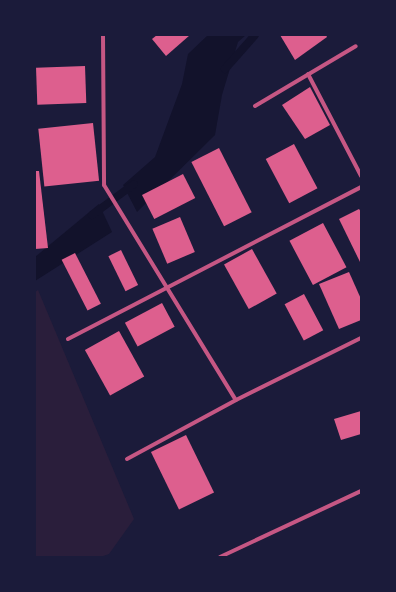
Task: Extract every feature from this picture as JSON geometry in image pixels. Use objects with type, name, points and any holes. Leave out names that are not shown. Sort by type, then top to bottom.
[{"type":"street","points":[[103,35],[106,189],[236,400]]},
{"type":"street","points":[[255,106],[356,46]]},
{"type":"street","points":[[308,74],[361,176]]},
{"type":"street","points":[[68,339],[361,187]]},
{"type":"street","points":[[127,459],[236,400],[361,338]]},
{"type":"street","points":[[220,557],[361,492]]},
{"type":"shaded area","points":[[208,35],[246,35],[238,42],[222,95],[215,135],[137,212],[123,185],[155,157],[182,84],[188,54]]},
{"type":"shaded area","points":[[99,204],[112,232],[35,281],[35,257]]},
{"type":"shaded area","points":[[38,290],[134,519],[109,554],[100,557],[35,557],[35,292]]},
{"type":"building","points":[[157,35],[190,35],[166,56],[152,39]]},
{"type":"building","points":[[280,35],[326,35],[327,37],[295,60]]},
{"type":"building","points":[[85,66],[86,103],[37,105],[36,68]]},
{"type":"building","points":[[310,87],[330,125],[305,139],[282,105]]},
{"type":"building","points":[[93,123],[99,181],[44,186],[38,129]]},
{"type":"building","points":[[294,144],[317,188],[289,203],[266,159]]},
{"type":"building","points":[[219,148],[252,212],[224,226],[191,162]]},
{"type":"building","points":[[35,171],[39,171],[48,248],[35,249]]},
{"type":"building","points":[[183,174],[195,198],[154,219],[142,195]]},
{"type":"building","points":[[359,209],[361,212],[361,264],[339,219]]},
{"type":"building","points":[[180,217],[195,252],[167,264],[152,229]]},
{"type":"building","points":[[323,223],[346,267],[313,285],[289,241]]},
{"type":"building","points":[[252,249],[277,294],[249,309],[224,265]]},
{"type":"building","points":[[121,250],[138,285],[126,291],[108,256]]},
{"type":"building","points":[[75,253],[101,304],[88,311],[62,260]]},
{"type":"building","points":[[349,272],[361,299],[361,320],[339,329],[319,284]]},
{"type":"building","points":[[304,294],[323,330],[304,341],[285,304]]},
{"type":"building","points":[[162,303],[175,327],[138,347],[125,323]]},
{"type":"building","points":[[119,331],[144,376],[110,395],[85,350]]},
{"type":"building","points":[[361,411],[361,434],[341,440],[334,419]]},
{"type":"building","points":[[186,435],[214,493],[179,510],[151,452]]},
{"type":"waterway","points":[[225,69],[255,35]]},
{"type":"waterway","points":[[92,215],[134,184]]}]
